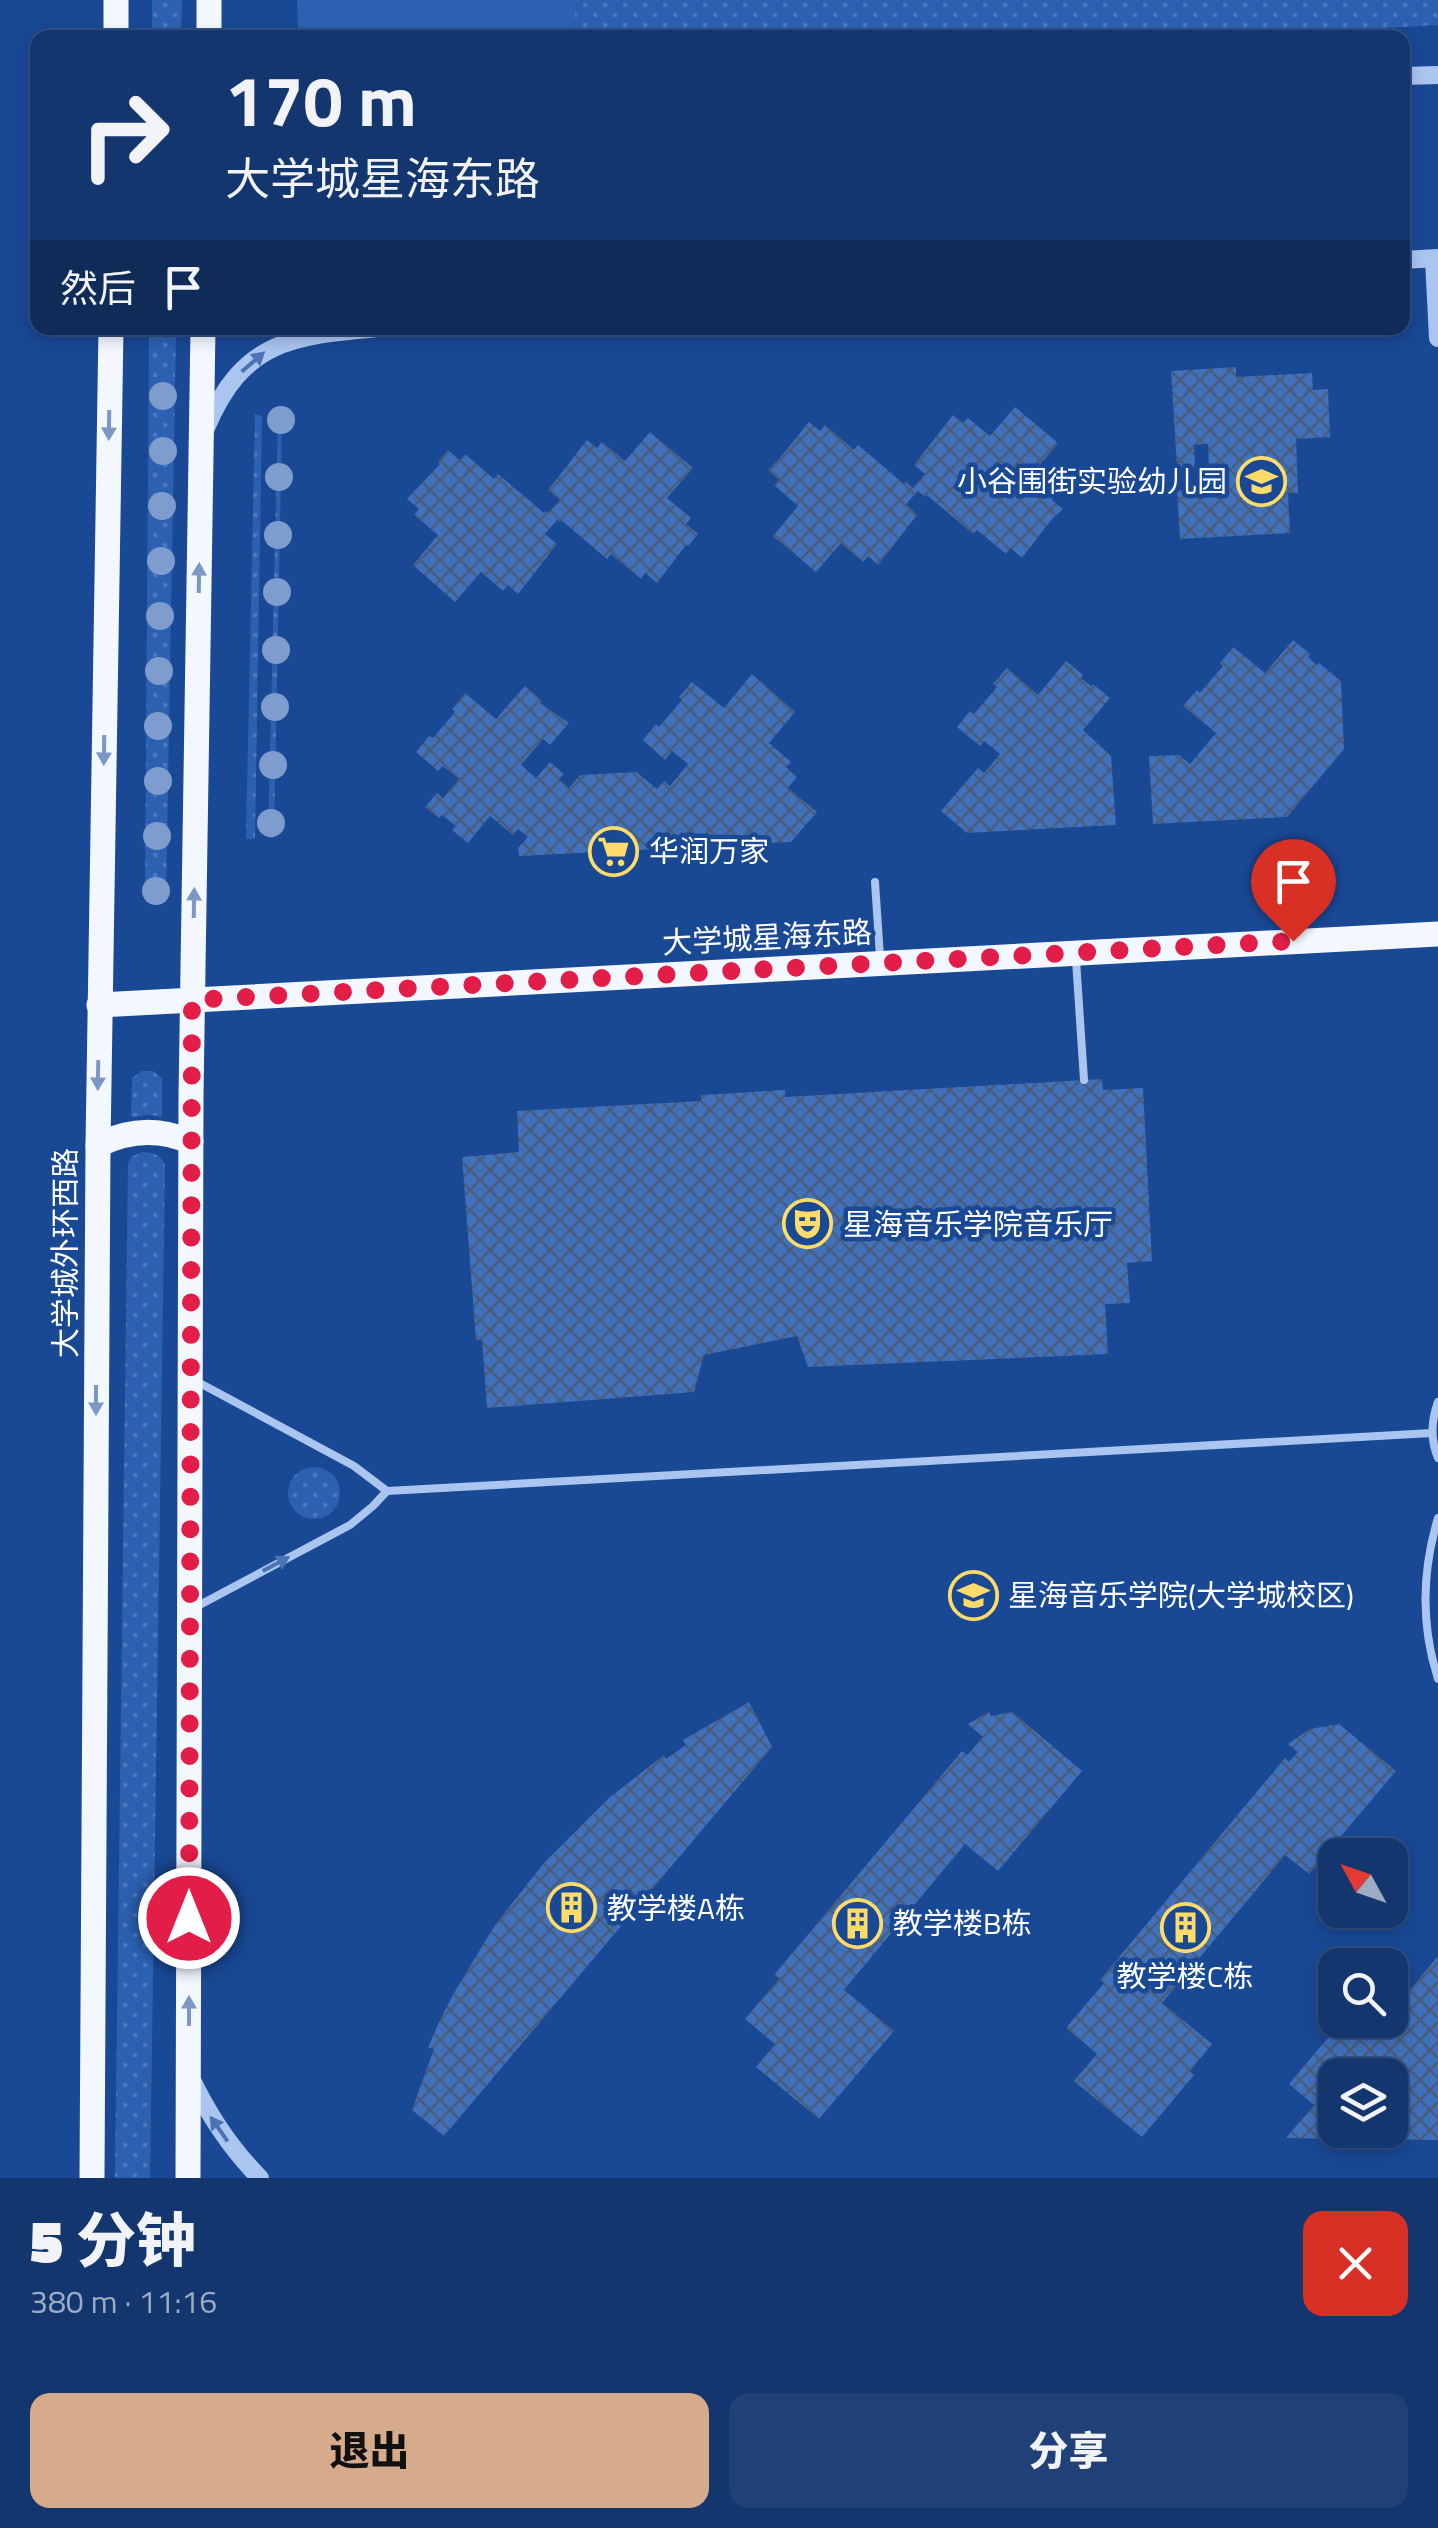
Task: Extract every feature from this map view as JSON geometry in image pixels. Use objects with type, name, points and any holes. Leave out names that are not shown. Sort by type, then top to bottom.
[{"type":"main road","points":[[116,0],[116,30]]},
{"type":"main road","points":[[209,30],[210,0]]},
{"type":"main road","name":"大学城外环西路","points":[[92,2178],[99,1005],[111,335]]},
{"type":"main road","points":[[188,2178],[192,1000],[203,335]]},
{"type":"main road","name":"大学城星海东路","points":[[99,1005],[1438,934]]},
{"type":"main road","points":[[98,1145],[144,1132],[191,1142]]},
{"type":"street","points":[[1410,76],[1438,74]]},
{"type":"street","points":[[1410,260],[1436,258],[1438,338]]},
{"type":"street","points":[[201,442],[223,395],[242,371],[262,352],[313,335]]},
{"type":"street","points":[[188,2072],[226,2140],[260,2178]]},
{"type":"lane","points":[[875,882],[880,964]]},
{"type":"lane","points":[[1076,953],[1084,1080]]},
{"type":"lane","points":[[190,1378],[342,1459],[387,1490],[1432,1433]]},
{"type":"lane","points":[[1438,1402],[1432,1418],[1438,1458]]},
{"type":"lane","points":[[190,1610],[350,1525],[387,1490]]},
{"type":"lane","points":[[1438,1518],[1428,1563],[1424,1616],[1438,1679]]},
{"type":"shaded area","points":[[152,0],[182,0],[181,30],[152,30]]},
{"type":"shaded area","points":[[297,0],[574,0],[575,30],[298,30]]},
{"type":"shaded area","points":[[574,0],[1438,0],[1438,25],[1347,30],[575,30]]},
{"type":"shaded area","points":[[149,335],[176,335],[166,897],[156,905],[145,896]]},
{"type":"shaded area","points":[[255,415],[262,416],[255,839],[246,839]]},
{"type":"shaded area","points":[[278,416],[282,417],[274,838],[268,838]]},
{"type":"shaded area","points":[[142,1071],[153,1071],[162,1078],[162,1117],[131,1117],[132,1078]]},
{"type":"shaded area","points":[[142,1152],[156,1155],[165,1166],[150,2178],[115,2178],[128,1163]]},
{"type":"shaded area","points":[[314,1467],[333,1474],[340,1493],[333,1512],[314,1519],[295,1512],[288,1493],[295,1474]]},
{"type":"building","points":[[1236,367],[1236,377],[1312,373],[1313,390],[1328,389],[1330,437],[1296,439],[1298,493],[1288,493],[1290,533],[1180,539],[1177,491],[1210,489],[1208,444],[1194,445],[1195,467],[1177,468],[1171,371]]},
{"type":"building","points":[[1015,407],[1058,443],[1033,473],[1057,494],[1052,500],[1063,509],[1022,558],[1011,548],[1006,554],[977,530],[973,534],[918,491],[906,504],[917,515],[878,565],[868,556],[863,562],[841,543],[816,572],[773,536],[798,506],[774,485],[779,480],[768,470],[809,422],[820,431],[825,425],[854,450],[858,445],[913,488],[925,474],[914,465],[953,415],[963,423],[968,418],[990,436]]},
{"type":"building","points":[[650,432],[693,468],[667,498],[691,518],[686,524],[698,534],[657,583],[645,573],[641,579],[611,554],[607,559],[561,520],[545,534],[557,544],[518,594],[508,585],[503,591],[481,572],[455,602],[413,565],[438,535],[414,515],[419,509],[407,499],[448,450],[460,460],[465,454],[494,479],[498,474],[548,513],[560,500],[548,490],[587,440],[597,448],[602,442],[625,461]]},
{"type":"building","points":[[1293,640],[1317,665],[1341,681],[1344,749],[1287,817],[1153,824],[1149,756],[1179,755],[1190,764],[1216,733],[1183,706],[1223,666],[1220,663],[1233,647],[1265,673]]},
{"type":"building","points":[[1066,661],[1083,675],[1081,678],[1110,698],[1083,730],[1111,756],[1116,825],[967,833],[941,811],[978,768],[984,773],[1000,754],[984,741],[980,746],[957,727],[997,687],[993,684],[1007,668],[1038,695]]},
{"type":"building","points":[[752,674],[795,712],[769,743],[791,762],[786,767],[797,777],[788,788],[817,812],[791,842],[519,856],[518,848],[528,837],[518,829],[513,835],[490,816],[468,843],[452,830],[456,826],[425,807],[437,793],[443,798],[459,779],[443,766],[438,771],[416,752],[455,712],[452,709],[465,693],[496,719],[525,686],[540,703],[569,723],[550,745],[543,739],[521,765],[536,778],[550,762],[564,774],[559,779],[569,788],[580,775],[636,772],[657,789],[664,781],[670,786],[688,764],[672,751],[665,760],[643,740],[656,724],[659,727],[692,682],[724,708]]},
{"type":"building","name":"星海音乐学院音乐厅","points":[[1102,1079],[1103,1090],[1143,1088],[1152,1261],[1127,1263],[1130,1303],[1105,1304],[1108,1354],[808,1367],[797,1336],[704,1355],[694,1392],[487,1408],[482,1340],[476,1340],[462,1157],[519,1152],[517,1111],[701,1101],[701,1095],[785,1090],[785,1097]]},
{"type":"building","name":"教学楼A栋","points":[[749,1702],[772,1747],[444,2136],[412,2110],[434,2049],[428,2048],[439,2022],[495,1925],[544,1863],[609,1798],[664,1755],[666,1759],[686,1745],[683,1740]]},
{"type":"building","name":"教学楼B栋","points":[[989,1712],[991,1716],[1012,1712],[1082,1771],[998,1871],[965,1844],[844,1990],[894,2031],[819,2119],[756,2067],[775,2044],[745,2019],[779,1979],[774,1975],[962,1751],[967,1755],[983,1737],[968,1724]]},
{"type":"building","name":"教学楼C栋","points":[[1339,1724],[1396,1771],[1339,1838],[1318,1838],[1318,1863],[1309,1874],[1285,1855],[1162,2003],[1212,2044],[1190,2071],[1194,2075],[1142,2137],[1074,2081],[1097,2054],[1066,2028],[1104,1983],[1100,1980],[1285,1758],[1289,1762],[1298,1752],[1288,1744],[1310,1729]]},
{"type":"building","points":[[1438,1956],[1438,2140],[1408,2140],[1408,2058],[1318,2058],[1318,2138],[1286,2138],[1314,2105],[1289,2084],[1328,2038],[1408,2038],[1408,1992]]},
{"type":"place","name":"小谷围街实验幼儿园","points":[[1262,481]]},
{"type":"place","name":"华润万家","points":[[614,851]]},
{"type":"place","name":"星海音乐学院音乐厅","points":[[808,1224]]},
{"type":"place","name":"星海音乐学院(大学城校区)","points":[[973,1595]]},
{"type":"place","name":"教学楼A栋","points":[[572,1908]]},
{"type":"place","name":"教学楼B栋","points":[[858,1923]]},
{"type":"place","name":"教学楼C栋","points":[[1185,1927]]},
{"type":"route","points":[[189,1918],[192,1000],[1293,941]]}]
